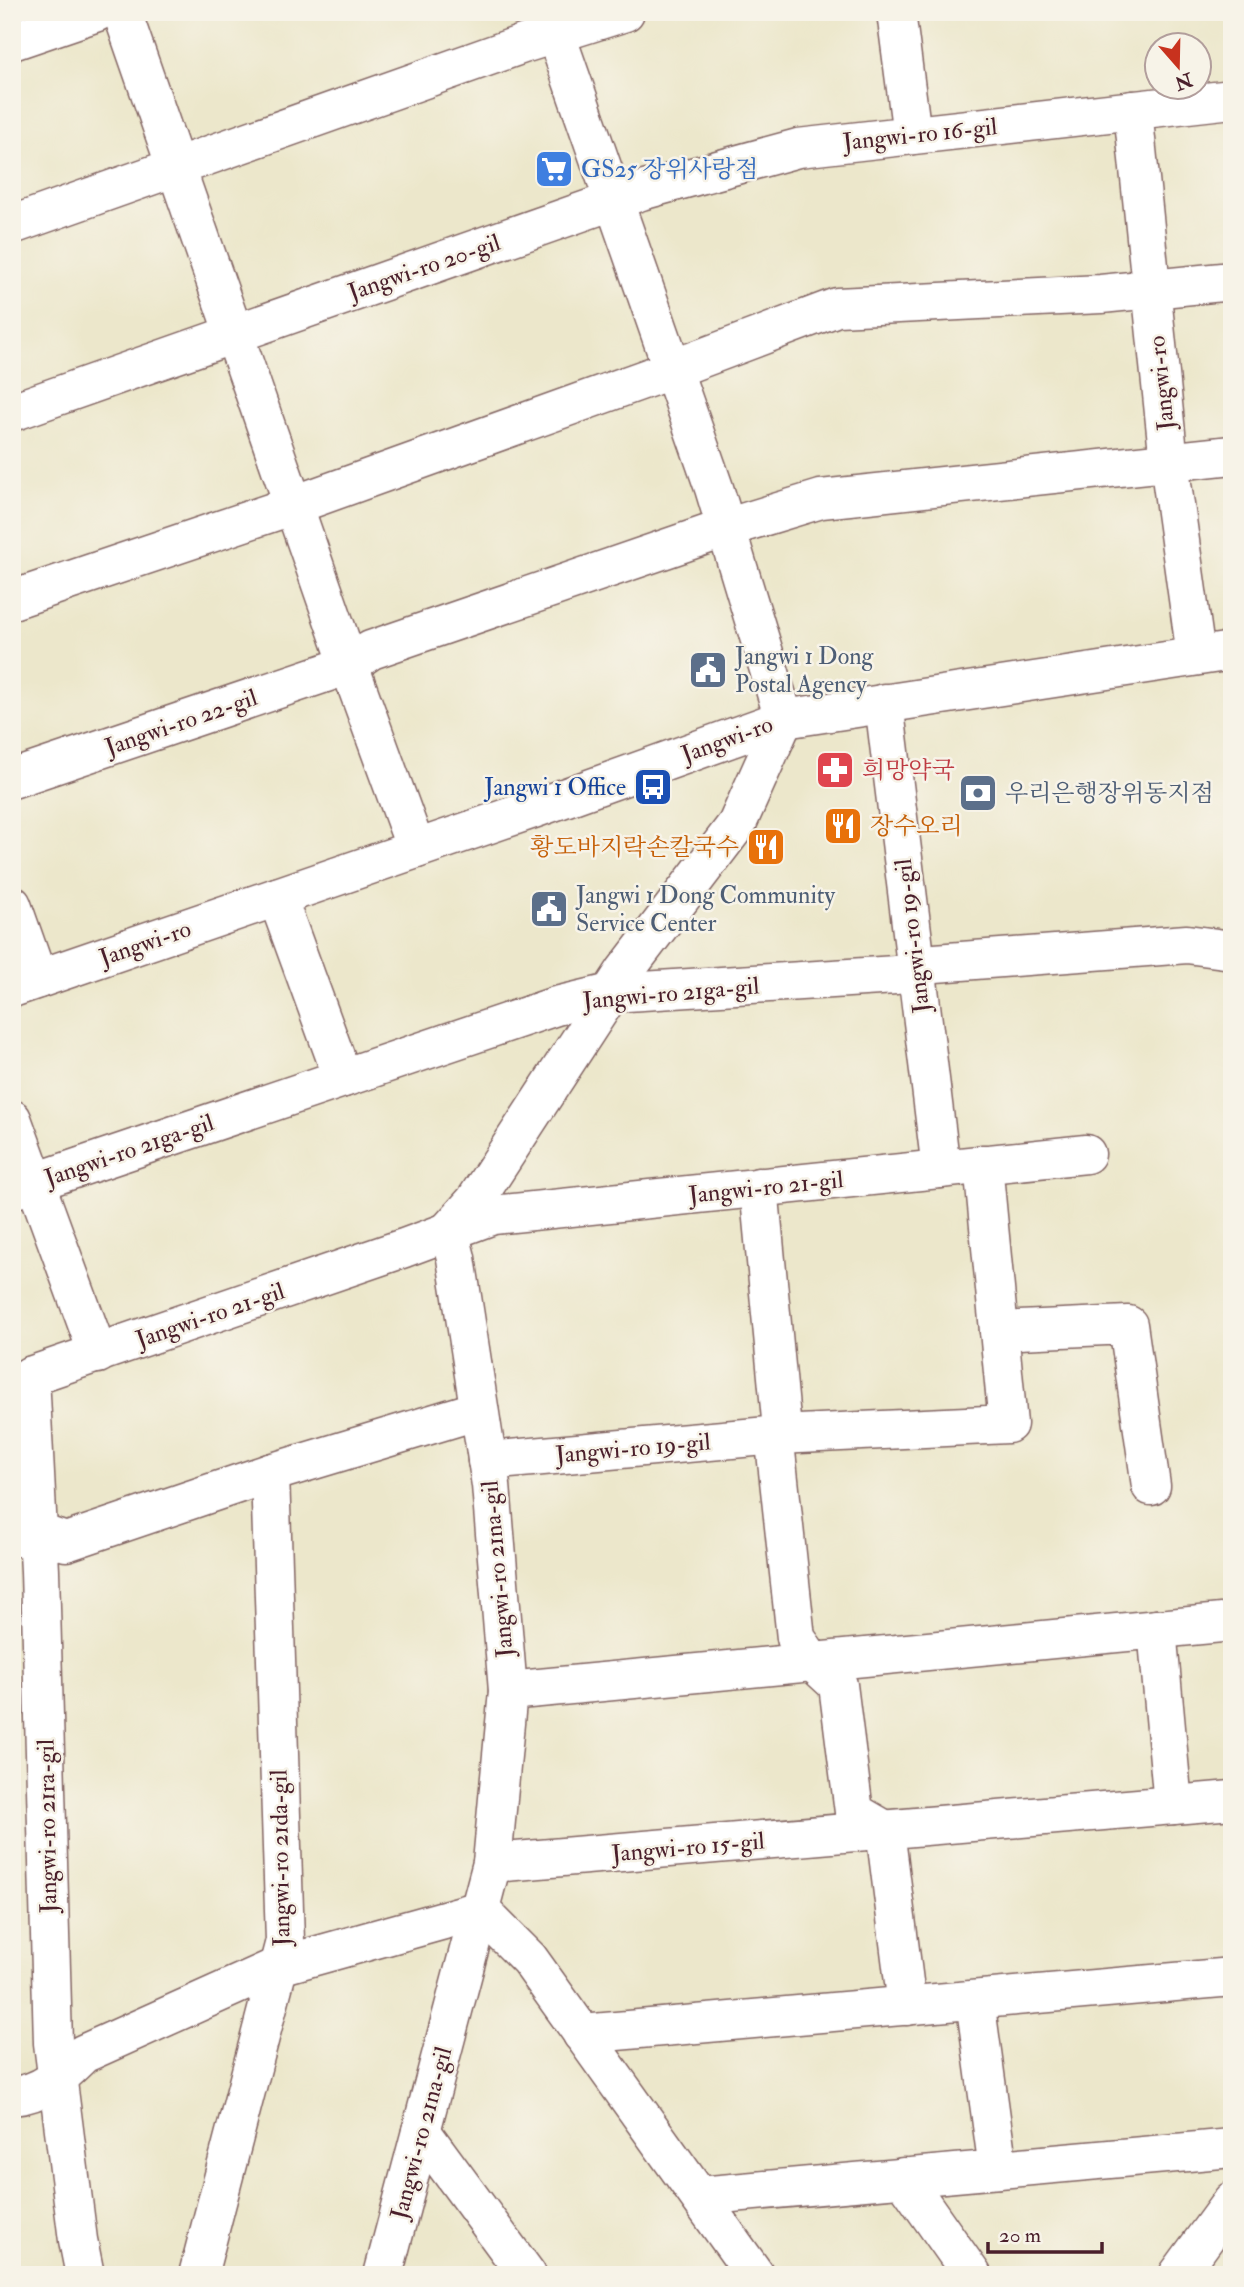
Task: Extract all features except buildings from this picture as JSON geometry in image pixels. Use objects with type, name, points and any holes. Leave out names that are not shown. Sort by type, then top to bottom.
[{"type":"street","points":[[12,41],[97,12]]},
{"type":"street","points":[[122,12],[349,665],[416,849]]},
{"type":"street","points":[[12,225],[523,44],[552,24],[625,12]]},
{"type":"street","points":[[896,12],[912,135]]},
{"type":"street","points":[[552,24],[673,369],[726,528],[784,719]]},
{"type":"street","name":"Jangwi-ro 16-gil","points":[[615,200],[798,148],[1232,99]]},
{"type":"street","name":"Jangwi-ro","points":[[25,984],[784,719],[1214,654],[1169,462],[1133,110]]},
{"type":"street","name":"Jangwi-ro 20-gil","points":[[234,333],[615,200]]},
{"type":"street","points":[[12,600],[294,505],[837,307],[1101,294],[1232,281]]},
{"type":"street","points":[[12,412],[234,333]]},
{"type":"street","points":[[349,665],[371,650],[726,528],[821,499],[1232,454]]},
{"type":"street","name":"Jangwi-ro 22-gil","points":[[12,779],[349,665]]},
{"type":"street","name":"Jangwi-ro 19-gil","points":[[884,703],[941,1169]]},
{"type":"street","name":"Jangwi-ro 21-gil","points":[[449,1230],[475,1201],[625,971],[737,824],[784,719]]},
{"type":"street","points":[[277,897],[344,1078]]},
{"type":"street","points":[[12,905],[25,984]]},
{"type":"street","name":"Jangwi-ro 21ga-gil","points":[[23,1186],[556,1006],[611,993],[896,975],[935,963],[1188,944],[1232,950]]},
{"type":"street","points":[[12,1119],[23,1186],[98,1354]]},
{"type":"street","name":"Jangwi-ro 21-gil","points":[[21,1382],[492,1215],[1086,1154]]},
{"type":"street","name":"Jangwi-ro 19-gil","points":[[487,1461],[778,1435],[1009,1424],[983,1164]]},
{"type":"street","points":[[759,1188],[780,1419],[776,1452],[796,1638],[813,1662],[838,1685],[854,1812],[885,1830],[906,2006]]},
{"type":"street","name":"Jangwi-ro 21na-gil","points":[[383,2275],[492,1863],[508,1691],[487,1461],[456,1258],[449,1230]]},
{"type":"street","points":[[999,1331],[1128,1325],[1151,1486]]},
{"type":"street","name":"Jangwi-ro 21ra-gil","points":[[21,1382],[26,1535],[53,2043],[78,2240],[85,2275]]},
{"type":"street","points":[[26,1535],[65,1542],[270,1474],[480,1410]]},
{"type":"street","name":"Jangwi-ro 21da-gil","points":[[198,2275],[285,1941],[270,1474]]},
{"type":"street","points":[[508,1691],[1232,1622]]},
{"type":"street","points":[[1157,1629],[1173,1805]]},
{"type":"street","name":"Jangwi-ro 15-gil","points":[[492,1863],[1232,1800]]},
{"type":"street","points":[[12,2096],[28,2095],[58,2079],[83,2054],[279,1966],[480,1910],[529,1959],[755,2275]]},
{"type":"street","points":[[583,2034],[1232,1977]]},
{"type":"street","points":[[975,2000],[998,2169]]},
{"type":"street","points":[[421,2131],[527,2275]]},
{"type":"street","points":[[699,2196],[1232,2148]]},
{"type":"street","points":[[903,2177],[972,2275]]},
{"type":"street","points":[[1178,2275],[1232,2202]]},
{"type":"place","name":"GS25 장위사랑점","points":[[554,169]]},
{"type":"place","name":"Jangwi 1 Dong Postal Agency","points":[[708,670]]},
{"type":"place","name":"희망약국","points":[[835,770]]},
{"type":"place","name":"Jangwi 1 Office","points":[[653,787]]},
{"type":"place","name":"우리은행장위동지점","points":[[978,793]]},
{"type":"place","name":"장수오리","points":[[843,826]]},
{"type":"place","name":"황도바지락손칼국수","points":[[766,847]]},
{"type":"place","name":"Jangwi 1 Dong Community Service Center","points":[[549,909]]}]
